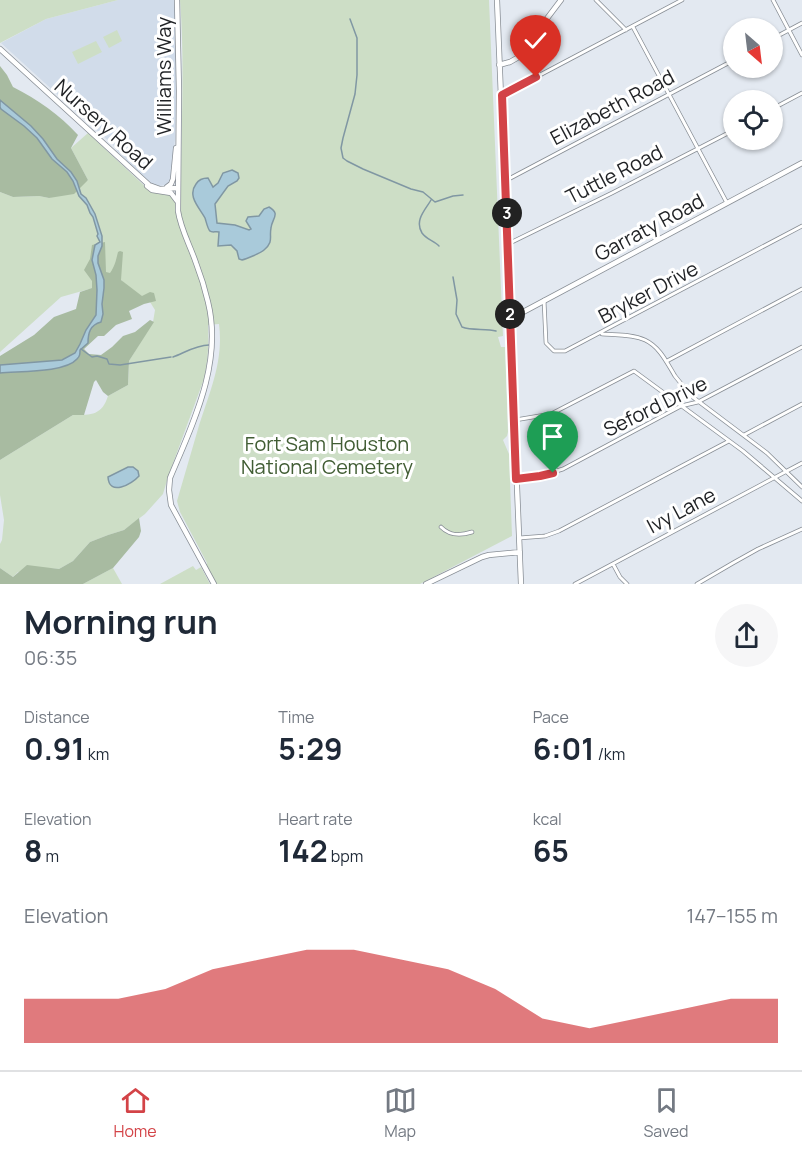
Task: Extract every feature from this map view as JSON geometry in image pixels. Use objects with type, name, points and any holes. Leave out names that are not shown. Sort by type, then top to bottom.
[{"type":"street","name":"Williams Way","points":[[177,0],[178,188]]},
{"type":"street","points":[[497,0],[521,584]]},
{"type":"street","points":[[499,64],[517,58],[561,0]]},
{"type":"street","points":[[596,0],[626,30]]},
{"type":"street","points":[[502,95],[682,0]]},
{"type":"street","points":[[773,0],[802,55]]},
{"type":"street","points":[[783,33],[802,23]]},
{"type":"street","points":[[633,27],[727,203]]},
{"type":"street","name":"Nursery Road","points":[[0,49],[143,180],[155,188],[178,188]]},
{"type":"street","name":"Elizabeth Road","points":[[505,181],[723,66]]},
{"type":"street","points":[[783,103],[802,93]]},
{"type":"street","name":"Tuttle Road","points":[[508,244],[723,136]]},
{"type":"street","points":[[165,189],[173,181],[174,157],[178,139]]},
{"type":"street","name":"Garraty Road","points":[[510,319],[802,163]]},
{"type":"street","points":[[143,180],[150,189],[169,192],[177,201]]},
{"type":"street","points":[[178,188],[180,222],[196,262],[208,304],[212,321],[212,338],[208,377],[170,478],[169,496],[171,505],[214,584]]},
{"type":"street","name":"Bryker Drive","points":[[544,300],[545,340],[554,351],[565,351],[802,226]]},
{"type":"street","points":[[667,361],[802,289]]},
{"type":"street","points":[[600,334],[635,337],[655,347],[684,387],[699,402],[767,453],[802,487]]},
{"type":"street","name":"Seford Drive","points":[[516,479],[540,476],[564,469],[681,406],[699,402],[802,347]]},
{"type":"street","points":[[514,420],[551,414],[634,371],[729,441],[802,501]]},
{"type":"street","points":[[744,435],[802,404]]},
{"type":"street","points":[[519,538],[544,536],[559,531],[729,441]]},
{"type":"street","name":"Ivy Lane","points":[[575,584],[802,463]]},
{"type":"street","points":[[441,527],[447,532],[462,535],[472,532]]},
{"type":"street","points":[[697,584],[733,562],[802,529]]},
{"type":"street","points":[[426,584],[482,557],[520,552]]},
{"type":"street","points":[[613,564],[627,584]]},
{"type":"shaded area","points":[[118,0],[175,0],[177,80],[175,140],[172,177],[165,185],[151,184],[113,145],[1,43],[46,19]]},
{"type":"green space","points":[[0,0],[118,0],[46,19],[0,43]]},
{"type":"green space","name":"Fort Sam Houston National Cemetery","points":[[180,0],[489,0],[503,336],[498,337],[501,347],[505,347],[508,432],[503,440],[509,454],[512,536],[420,584],[217,584],[180,512],[177,501],[214,377],[219,351],[219,324],[208,325],[208,352],[204,379],[163,494],[145,514],[124,530],[90,542],[73,561],[59,569],[45,568],[18,572],[13,577],[0,568],[0,544],[4,520],[0,495],[0,460],[73,415],[95,413],[103,407],[108,396],[128,385],[129,361],[153,322],[155,310],[150,302],[121,280],[61,297],[0,352],[0,192],[13,197],[49,198],[88,180],[71,148],[88,133],[150,191],[170,195],[181,194],[183,73]]},
{"type":"green space","points":[[117,30],[122,41],[109,48],[103,37]]},
{"type":"green space","points":[[96,41],[102,52],[78,64],[72,52]]},
{"type":"green space","points":[[0,66],[13,87],[48,108],[78,135],[71,148],[88,180],[74,194],[49,198],[13,197],[0,192]]},
{"type":"green space","points":[[105,242],[106,272],[110,273],[112,270],[118,252],[123,252],[121,280],[142,296],[150,292],[154,293],[156,301],[129,311],[132,319],[116,325],[104,336],[98,336],[84,349],[89,354],[101,355],[123,336],[135,332],[150,320],[154,322],[129,361],[128,385],[108,396],[96,380],[84,415],[73,415],[0,460],[0,356],[34,335],[54,317],[76,309],[80,292],[92,288],[92,281],[84,270],[90,259],[92,245]]},
{"type":"green space","points":[[139,518],[141,531],[139,537],[113,568],[83,584],[0,584],[0,568],[13,577],[27,565],[59,569],[73,561],[90,542],[124,530]]},
{"type":"green space","points":[[193,566],[196,570],[201,567],[210,584],[160,584]]},
{"type":"green space","points":[[113,568],[122,584],[83,584]]},
{"type":"water","points":[[0,100],[31,126],[57,159],[71,172],[81,194],[86,198],[95,214],[102,236],[102,246],[98,256],[104,280],[101,322],[90,330],[88,343],[80,350],[77,359],[62,367],[0,373],[0,365],[62,360],[75,353],[96,315],[96,275],[92,260],[95,245],[100,242],[93,217],[67,172],[52,159],[37,138],[1,109]]},
{"type":"water","points":[[232,170],[238,173],[239,178],[228,186],[215,204],[217,223],[235,225],[249,230],[251,229],[246,221],[248,217],[259,216],[264,209],[269,207],[275,212],[269,244],[260,253],[242,260],[239,259],[237,251],[231,245],[218,246],[219,232],[209,230],[193,197],[197,182],[208,178],[213,187],[223,173]]},
{"type":"water","points":[[128,467],[133,467],[138,471],[139,476],[121,487],[116,488],[109,483],[108,477]]},
{"type":"waterway","points":[[350,19],[357,38],[357,75],[355,94],[341,148],[343,158],[363,169],[423,192],[435,202],[463,195]]},
{"type":"waterway","points":[[431,200],[419,224],[422,233],[439,246]]},
{"type":"waterway","points":[[453,277],[457,300],[456,314],[462,327],[496,331]]},
{"type":"waterway","points":[[173,357],[209,345]]},
{"type":"waterway","points":[[81,349],[92,357],[107,359],[109,364],[120,365],[171,357]]},
{"type":"route","points":[[536,77],[502,95],[516,479],[553,473]]}]
